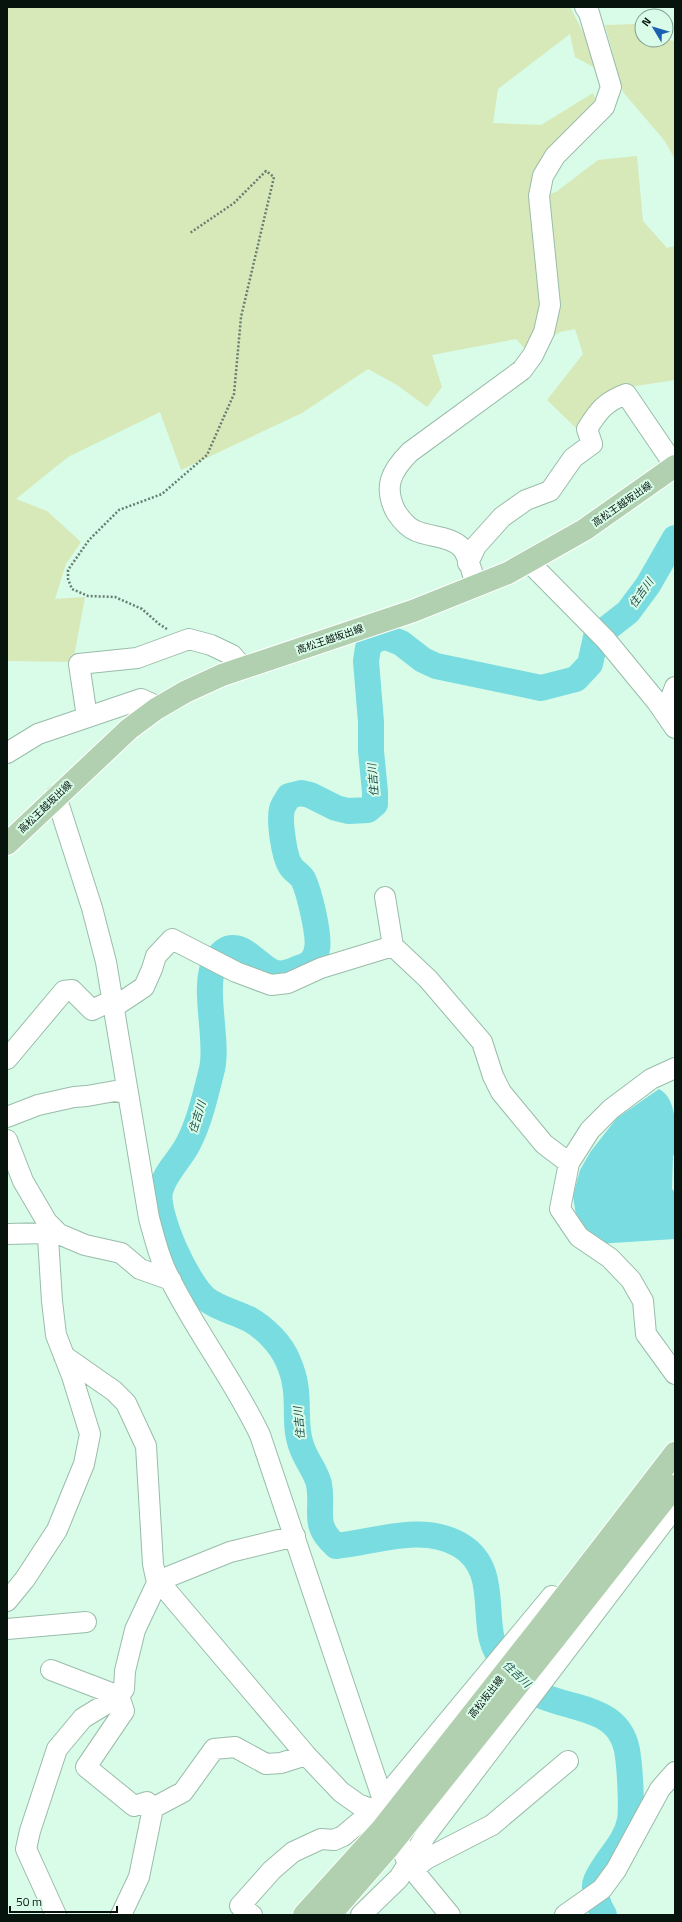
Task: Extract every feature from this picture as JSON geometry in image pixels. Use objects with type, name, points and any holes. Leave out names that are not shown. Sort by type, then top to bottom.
[{"type":"main road","name":"高松王越坂出線","points":[[7,844],[56,796],[129,729],[185,692],[243,668],[413,611],[508,573],[584,530],[675,466]]},
{"type":"main road","name":"高松坂出線","points":[[546,1635],[675,1453]]},
{"type":"main road","name":"高松坂出線","points":[[304,1915],[382,1822],[675,1486]]},
{"type":"main road","name":"高松坂出線","points":[[330,1915],[382,1822]]},
{"type":"street","points":[[476,586],[462,549],[454,543],[414,531],[400,517],[390,501],[390,483],[396,466],[410,452],[522,370],[533,355],[544,332],[550,305],[539,196],[544,176],[555,156],[604,107],[611,87],[589,13],[585,7]]},
{"type":"street","points":[[468,563],[476,546],[502,517],[526,500],[550,491],[573,458],[592,444],[586,429],[601,408],[611,400],[626,394],[675,466]]},
{"type":"street","points":[[528,561],[606,640],[670,721]]},
{"type":"street","points":[[86,717],[79,664],[137,658],[189,639],[211,645],[232,655],[243,668]]},
{"type":"street","points":[[670,721],[675,687]]},
{"type":"street","points":[[7,753],[38,734],[141,699],[159,708]]},
{"type":"street","points":[[56,796],[92,908],[106,962],[149,1218],[156,1245],[171,1280],[245,1403],[260,1435],[295,1536],[382,1822],[410,1867],[450,1915]]},
{"type":"street","points":[[385,897],[393,946],[428,979],[482,1042],[493,1076],[501,1092],[544,1144],[569,1164]]},
{"type":"street","points":[[7,1059],[64,991],[72,990],[92,1010],[113,1003],[144,987],[156,956],[172,939],[236,972],[271,985],[288,983],[321,968],[393,946]]},
{"type":"street","points":[[675,1068],[651,1079],[611,1109],[590,1130],[569,1164],[560,1209],[579,1237],[610,1258],[631,1280],[643,1300],[646,1334],[675,1374]]},
{"type":"street","points":[[7,1117],[38,1105],[74,1096],[87,1096],[114,1091],[128,1093]]},
{"type":"street","points":[[7,1140],[23,1181],[47,1228],[56,1335],[90,1434],[84,1464],[57,1530],[25,1579],[7,1601]]},
{"type":"street","points":[[7,1234],[47,1228],[85,1245],[121,1253],[140,1269],[171,1280]]},
{"type":"street","points":[[64,1356],[114,1391],[126,1403],[146,1446],[152,1564],[158,1581],[306,1755],[341,1792],[382,1822]]},
{"type":"street","points":[[252,1915],[240,1906],[272,1870],[293,1852],[321,1839],[334,1840],[353,1830],[382,1822],[675,1446]]},
{"type":"street","points":[[361,1915],[410,1867],[426,1835],[675,1507]]},
{"type":"street","points":[[56,1915],[26,1850],[30,1831],[57,1749],[82,1718],[119,1696],[124,1689],[125,1671],[136,1630],[158,1581],[230,1552],[295,1536]]},
{"type":"street","points":[[7,1629],[86,1622]]},
{"type":"street","points":[[51,1670],[119,1696]]},
{"type":"street","points":[[119,1696],[124,1711],[86,1767],[134,1806],[147,1802],[152,1808]]},
{"type":"street","points":[[152,1808],[183,1792],[214,1749],[235,1747],[266,1764],[281,1763],[306,1755]]},
{"type":"street","points":[[410,1867],[492,1825],[568,1761]]},
{"type":"street","points":[[565,1915],[602,1889],[616,1870],[660,1789],[672,1782]]},
{"type":"street","points":[[121,1915],[139,1877],[152,1808]]},
{"type":"path","points":[[189,639],[180,636],[159,624],[142,609],[115,597],[88,596],[72,589],[68,579],[68,570],[89,540],[119,510],[162,494],[207,455],[234,394],[241,317],[274,177],[266,171],[234,203],[190,233]]},
{"type":"green space","points":[[7,7],[570,7],[604,73],[575,57],[570,34],[498,89],[493,123],[541,125],[593,93],[598,105],[534,199],[556,192],[598,160],[637,156],[643,221],[667,248],[675,246],[675,380],[629,387],[599,403],[577,429],[547,400],[583,354],[575,329],[560,332],[528,352],[516,339],[432,355],[442,387],[427,407],[397,385],[368,369],[302,413],[181,470],[160,412],[68,457],[16,499],[47,511],[81,542],[66,564],[55,599],[85,597],[73,662],[7,661]]},
{"type":"green space","points":[[634,24],[634,48],[674,48],[675,40],[675,159],[664,140],[623,92],[605,25]]},
{"type":"water","points":[[659,1089],[670,1101],[674,1118],[675,1154],[673,1156],[672,1189],[675,1192],[675,1239],[597,1244],[578,1228],[573,1196],[580,1170],[591,1151],[617,1118]]},
{"type":"waterway","name":"住吉川","points":[[604,1915],[597,1898],[595,1889],[596,1881],[624,1837],[628,1829],[631,1814],[628,1757],[624,1741],[617,1728],[608,1720],[596,1713],[538,1694],[504,1661],[495,1649],[491,1635],[486,1586],[482,1571],[474,1557],[460,1545],[430,1535],[399,1536],[336,1546],[328,1538],[321,1524],[319,1484],[305,1455],[299,1438],[295,1381],[285,1355],[272,1337],[261,1327],[249,1319],[211,1302],[199,1291],[182,1265],[174,1248],[163,1216],[160,1202],[160,1191],[162,1184],[186,1148],[193,1134],[212,1069],[214,1057],[210,984],[212,971],[216,960],[224,951],[232,948],[239,949],[247,953],[269,970],[276,973],[285,973],[311,962],[316,953],[318,943],[317,934],[308,893],[303,879],[290,865],[284,846],[281,821],[281,814],[284,804],[289,796],[301,793],[310,795],[336,808],[348,811],[368,810],[375,804],[366,661],[368,648],[374,640],[386,637],[401,643],[423,660],[436,666],[541,688],[576,679],[590,664],[596,637],[628,612],[648,585],[675,538]]}]
